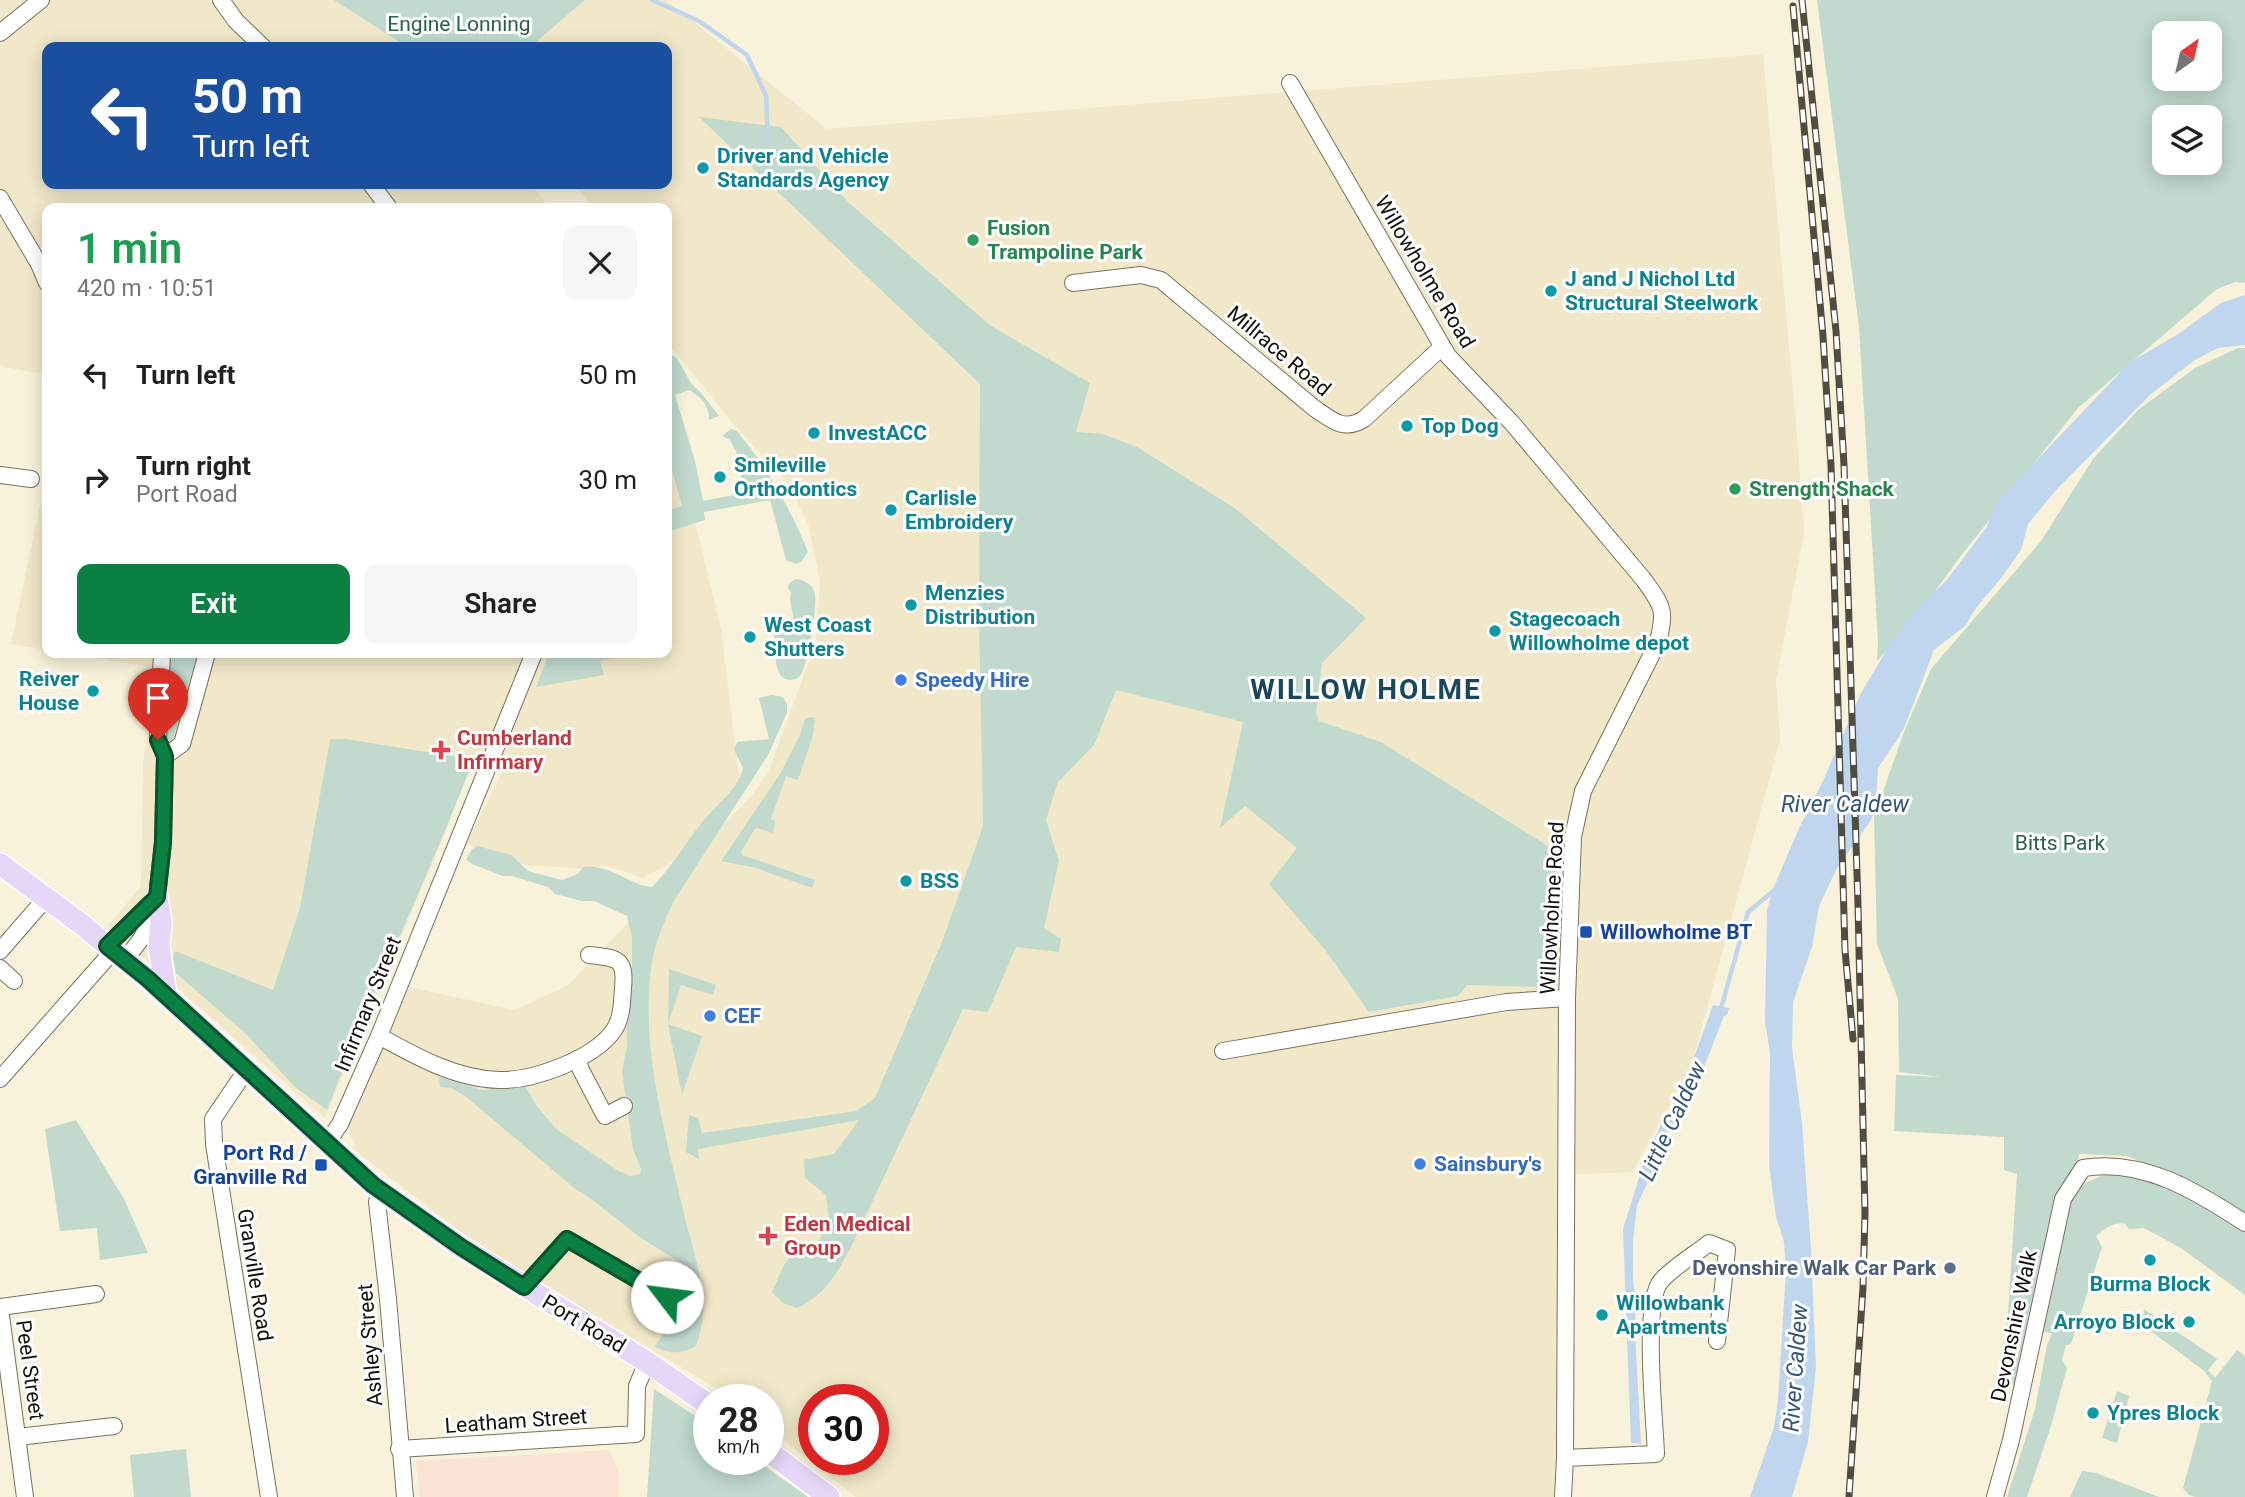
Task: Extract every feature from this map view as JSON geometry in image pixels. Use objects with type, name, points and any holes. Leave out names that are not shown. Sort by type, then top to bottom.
[{"type":"main road","name":"Port Road","points":[[0,864],[115,952],[166,995],[380,1190],[461,1247],[693,1393]]},
{"type":"main road","points":[[157,897],[161,922],[159,946],[166,995]]},
{"type":"main road","points":[[784,1463],[829,1497]]},
{"type":"street","points":[[0,33],[41,0]]},
{"type":"street","points":[[221,0],[236,21],[258,42]]},
{"type":"street","name":"Willowholme Road","points":[[1290,83],[1448,356],[1511,424],[1644,580],[1660,603],[1664,617],[1658,642],[1583,791],[1573,837],[1567,998],[1563,1497]]},
{"type":"street","points":[[0,198],[42,271]]},
{"type":"street","name":"Millrace Road","points":[[1073,283],[1141,275],[1161,280],[1314,408],[1332,421],[1345,425],[1354,425],[1364,419],[1442,347]]},
{"type":"street","points":[[0,475],[31,480]]},
{"type":"street","points":[[115,952],[141,939],[154,916],[163,842],[165,756],[158,740],[162,658]]},
{"type":"street","points":[[165,756],[182,744],[206,658]]},
{"type":"street","name":"Infirmary Street","points":[[327,1143],[340,1124],[379,1037],[532,658]]},
{"type":"street","points":[[0,1079],[115,952],[157,897]]},
{"type":"street","points":[[1,949],[46,898]]},
{"type":"street","points":[[379,1037],[449,1070],[473,1078],[517,1080],[537,1075],[577,1059],[613,1031],[621,1010],[625,971],[609,958],[589,955]]},
{"type":"street","points":[[0,968],[14,981]]},
{"type":"street","points":[[1223,1051],[1506,1002],[1567,998]]},
{"type":"street","points":[[577,1059],[606,1116],[624,1106]]},
{"type":"street","name":"Granville Road","points":[[247,1069],[213,1119],[214,1144],[269,1497]]},
{"type":"street","name":"Devonshire Walk","points":[[1995,1497],[2011,1440],[2063,1199],[2083,1168],[2104,1164],[2162,1176],[2245,1223]]},
{"type":"street","name":"Ashley Street","points":[[380,1190],[377,1202],[405,1497]]},
{"type":"street","points":[[524,1287],[567,1239],[667,1297]]},
{"type":"street","points":[[1565,1458],[1656,1454],[1651,1325],[1655,1293],[1660,1282],[1709,1243],[1727,1250],[1717,1341]]},
{"type":"street","name":"Peel Street","points":[[25,1497],[4,1358],[0,1308],[96,1294]]},
{"type":"street","name":"Leatham Street","points":[[399,1449],[636,1434],[638,1386],[647,1363]]},
{"type":"street","name":"Peel Street","points":[[18,1437],[114,1426]]},
{"type":"shaded area","points":[[0,0],[334,0],[399,42],[42,42],[42,189],[536,189],[545,203],[42,203],[42,374],[0,366]]},
{"type":"shaded area","points":[[585,0],[666,0],[827,129],[1763,54],[1804,534],[1776,680],[1780,740],[1691,1067],[1632,1172],[1557,1175],[1557,1497],[856,1497],[828,1475],[889,1475],[889,1384],[798,1384],[798,1452],[784,1441],[784,1384],[710,1384],[486,1252],[356,1151],[347,1125],[409,987],[515,1010],[568,985],[753,794],[768,773],[816,642],[820,581],[808,523],[785,480],[731,421],[672,348],[672,203],[589,203],[577,189],[672,189],[672,42],[536,42]]},
{"type":"shaded area","name":"Cumberland Infirmary","points":[[672,428],[721,629],[740,784],[683,856],[643,878],[608,866],[582,869],[493,862],[467,843],[505,766],[471,766],[325,1118],[108,926],[141,886],[143,764],[150,714],[152,667],[95,658],[672,658]]},
{"type":"shaded area","points":[[40,505],[42,505],[42,649],[11,644]]},
{"type":"shaded area","points":[[609,1450],[619,1472],[618,1497],[420,1497],[416,1461]]},
{"type":"green space","name":"Engine Lonning","points":[[334,0],[585,0],[536,42],[399,42]]},
{"type":"green space","points":[[1817,0],[2245,0],[2245,283],[2235,282],[2217,289],[2078,408],[1960,557],[1906,631],[1877,661],[1859,327]]},
{"type":"green space","points":[[699,117],[781,127],[848,202],[991,326],[1090,383],[1076,432],[1103,434],[1137,447],[1236,509],[1366,618],[1322,663],[1316,713],[1319,721],[1381,742],[1556,851],[1553,975],[1539,987],[1467,985],[1458,996],[1369,1012],[1326,951],[1269,884],[1297,848],[1245,806],[1220,828],[1243,722],[1116,690],[1094,745],[1058,782],[1046,820],[1059,861],[1044,928],[1061,939],[1059,952],[1016,947],[988,1012],[963,1009],[850,1249],[829,1283],[815,1297],[797,1308],[783,1303],[772,1292],[784,1265],[795,1250],[818,1242],[829,1221],[826,1195],[805,1178],[804,1160],[834,1154],[859,1120],[698,1149],[699,1159],[686,1152],[689,1115],[698,1118],[702,1133],[856,1111],[875,1098],[942,942],[983,826],[979,616],[980,384]]},
{"type":"green space","name":"Bitts Park","points":[[2238,348],[2245,348],[2245,1218],[2170,1174],[2127,1156],[2079,1154],[2076,1172],[2081,1186],[2106,1174],[2148,1177],[2245,1229],[2245,1295],[2181,1248],[2144,1228],[2129,1229],[2125,1224],[2116,1224],[2096,1236],[2102,1247],[2071,1344],[2066,1345],[2062,1360],[2067,1368],[2027,1497],[2007,1497],[2035,1409],[2047,1345],[2052,1333],[2044,1332],[2035,1323],[2014,1390],[2003,1346],[2008,1314],[2017,1174],[2004,1170],[2004,1137],[1894,1131],[1896,1075],[1941,1077],[1899,1072],[1898,999],[1877,944],[1874,817],[1904,732],[1931,669],[2041,541],[2093,459],[2138,410],[2195,368]]},
{"type":"green space","points":[[672,356],[677,358],[691,383],[719,416],[709,420],[704,402],[689,390],[675,395],[695,461],[703,501],[744,493],[737,453],[730,440],[722,436],[731,429],[737,431],[786,504],[808,552],[801,562],[796,564],[786,560],[770,500],[704,512],[705,520],[672,530],[672,509],[682,506],[672,471]]},
{"type":"green space","points":[[795,579],[810,585],[815,601],[806,661],[800,676],[790,680],[781,676],[777,668],[775,648],[778,647],[771,626],[794,622],[788,588]]},
{"type":"green space","points":[[169,658],[197,658],[172,742],[166,741]]},
{"type":"green space","points":[[614,658],[600,661],[604,675],[536,687],[547,659]]},
{"type":"green space","points":[[772,695],[783,697],[787,704],[787,713],[768,755],[675,899],[660,933],[651,969],[649,1032],[652,1064],[703,1301],[703,1317],[695,1347],[670,1352],[655,1347],[666,1329],[657,1321],[683,1281],[678,1275],[683,1264],[641,1238],[579,1192],[465,1096],[451,1088],[440,1087],[439,1077],[482,1090],[523,1082],[536,1105],[556,1129],[617,1170],[630,1176],[640,1174],[641,1169],[633,1149],[622,1071],[627,1046],[626,989],[632,968],[632,938],[627,916],[594,901],[582,901],[555,894],[548,887],[512,876],[503,876],[466,860],[472,849],[478,846],[511,855],[528,871],[562,880],[578,874],[583,867],[593,867],[652,887],[736,784],[743,768],[734,750],[737,742],[769,739],[759,698]]},
{"type":"green space","points":[[815,718],[813,735],[798,780],[786,776],[771,819],[775,821],[773,833],[756,828],[741,852],[742,855],[815,880],[812,888],[756,868],[721,861],[780,774],[805,719]]},
{"type":"green space","points":[[330,739],[346,739],[458,757],[471,766],[327,1110],[296,1088],[245,1033],[176,973],[173,958],[175,951],[273,990],[300,908]]},
{"type":"green space","points":[[669,969],[716,985],[713,995],[681,985],[668,1024]]},
{"type":"green space","points":[[668,1024],[702,1036],[682,1095]]},
{"type":"green space","points":[[76,1120],[124,1199],[148,1253],[100,1260],[97,1228],[60,1231],[45,1129]]},
{"type":"green space","points":[[2144,1309],[2217,1359],[2208,1370],[2215,1378],[2237,1350],[2245,1356],[2245,1497],[2195,1497],[2183,1488],[2212,1381],[2203,1370],[2143,1325]]},
{"type":"green space","points":[[654,1389],[693,1415],[693,1475],[777,1475],[808,1497],[647,1497]]},
{"type":"green space","points":[[2117,1391],[2129,1396],[2117,1443],[2102,1438]]},
{"type":"green space","points":[[186,1449],[191,1497],[134,1497],[130,1455]]},
{"type":"green space","points":[[2082,1471],[2096,1473],[2159,1497],[2070,1497]]},
{"type":"water","name":"River Caldew","points":[[2245,295],[2245,345],[2218,348],[2195,360],[2151,394],[2056,490],[2028,524],[2021,550],[1965,626],[1934,650],[1904,728],[1878,768],[1876,806],[1871,820],[1836,870],[1819,906],[1812,947],[1793,1002],[1792,1048],[1802,1123],[1816,1367],[1808,1442],[1792,1497],[1750,1497],[1774,1427],[1786,1271],[1784,1242],[1776,1217],[1769,1165],[1770,1052],[1765,1022],[1767,910],[1773,889],[1861,693],[1892,641],[1921,604],[1946,581],[1986,528],[1997,502],[2129,363],[2178,334],[2221,303]]},
{"type":"water","points":[[1713,1005],[1729,1008],[1727,1015],[1724,1016],[1695,1090],[1660,1144],[1652,1173],[1637,1205],[1633,1240],[1633,1281],[1641,1444],[1631,1443],[1623,1229],[1643,1165],[1661,1124],[1684,1085]]},
{"type":"waterway","points":[[652,0],[699,21],[747,55],[766,96],[768,143]]},
{"type":"waterway","name":"Little Caldew","points":[[1720,1012],[1748,912],[1777,888]]},
{"type":"railway","points":[[1802,0],[1836,331],[1844,465],[1858,905],[1865,1213],[1863,1287],[1849,1497]]},
{"type":"railway","points":[[1793,6],[1823,336],[1831,465],[1845,950],[1853,1039]]},
{"type":"place","name":"Driver and Vehicle Standards Agency","points":[[703,168]]},
{"type":"place","name":"Fusion Trampoline Park","points":[[973,240]]},
{"type":"place","name":"J and J Nichol Ltd Structural Steelwork","points":[[1551,291]]},
{"type":"place","name":"Top Dog","points":[[1407,426]]},
{"type":"place","name":"InvestACC","points":[[814,433]]},
{"type":"place","name":"Smileville Orthodontics","points":[[720,477]]},
{"type":"place","name":"Strength Shack","points":[[1735,489]]},
{"type":"place","name":"Carlisle Embroidery","points":[[891,510]]},
{"type":"place","name":"Menzies Distribution","points":[[911,605]]},
{"type":"place","name":"Stagecoach Willowholme depot","points":[[1495,631]]},
{"type":"place","name":"West Coast Shutters","points":[[750,637]]},
{"type":"place","name":"Speedy Hire","points":[[901,680]]},
{"type":"place","name":"Reiver House","points":[[93,691]]},
{"type":"place","name":"Cumberland Infirmary","points":[[441,750]]},
{"type":"place","name":"BSS","points":[[906,881]]},
{"type":"place","name":"Willowholme BT","points":[[1586,932]]},
{"type":"place","name":"CEF","points":[[710,1016]]},
{"type":"place","name":"Sainsbury's","points":[[1420,1164]]},
{"type":"place","name":"Port Rd / Granville Rd","points":[[321,1165]]},
{"type":"place","name":"Eden Medical Group","points":[[768,1236]]},
{"type":"place","name":"Burma Block","points":[[2150,1260]]},
{"type":"place","name":"Devonshire Walk Car Park","points":[[1950,1268]]},
{"type":"place","name":"Willowbank Apartments","points":[[1602,1315]]},
{"type":"place","name":"Arroyo Block","points":[[2189,1322]]},
{"type":"place","name":"Ypres Block","points":[[2093,1413]]},
{"type":"district","name":"WILLOW HOLME","points":[[1366,689]]},
{"type":"route","points":[[158,740],[165,756],[163,842],[157,897],[107,946],[148,979],[373,1185],[461,1247],[524,1287],[567,1239],[667,1297]]}]
